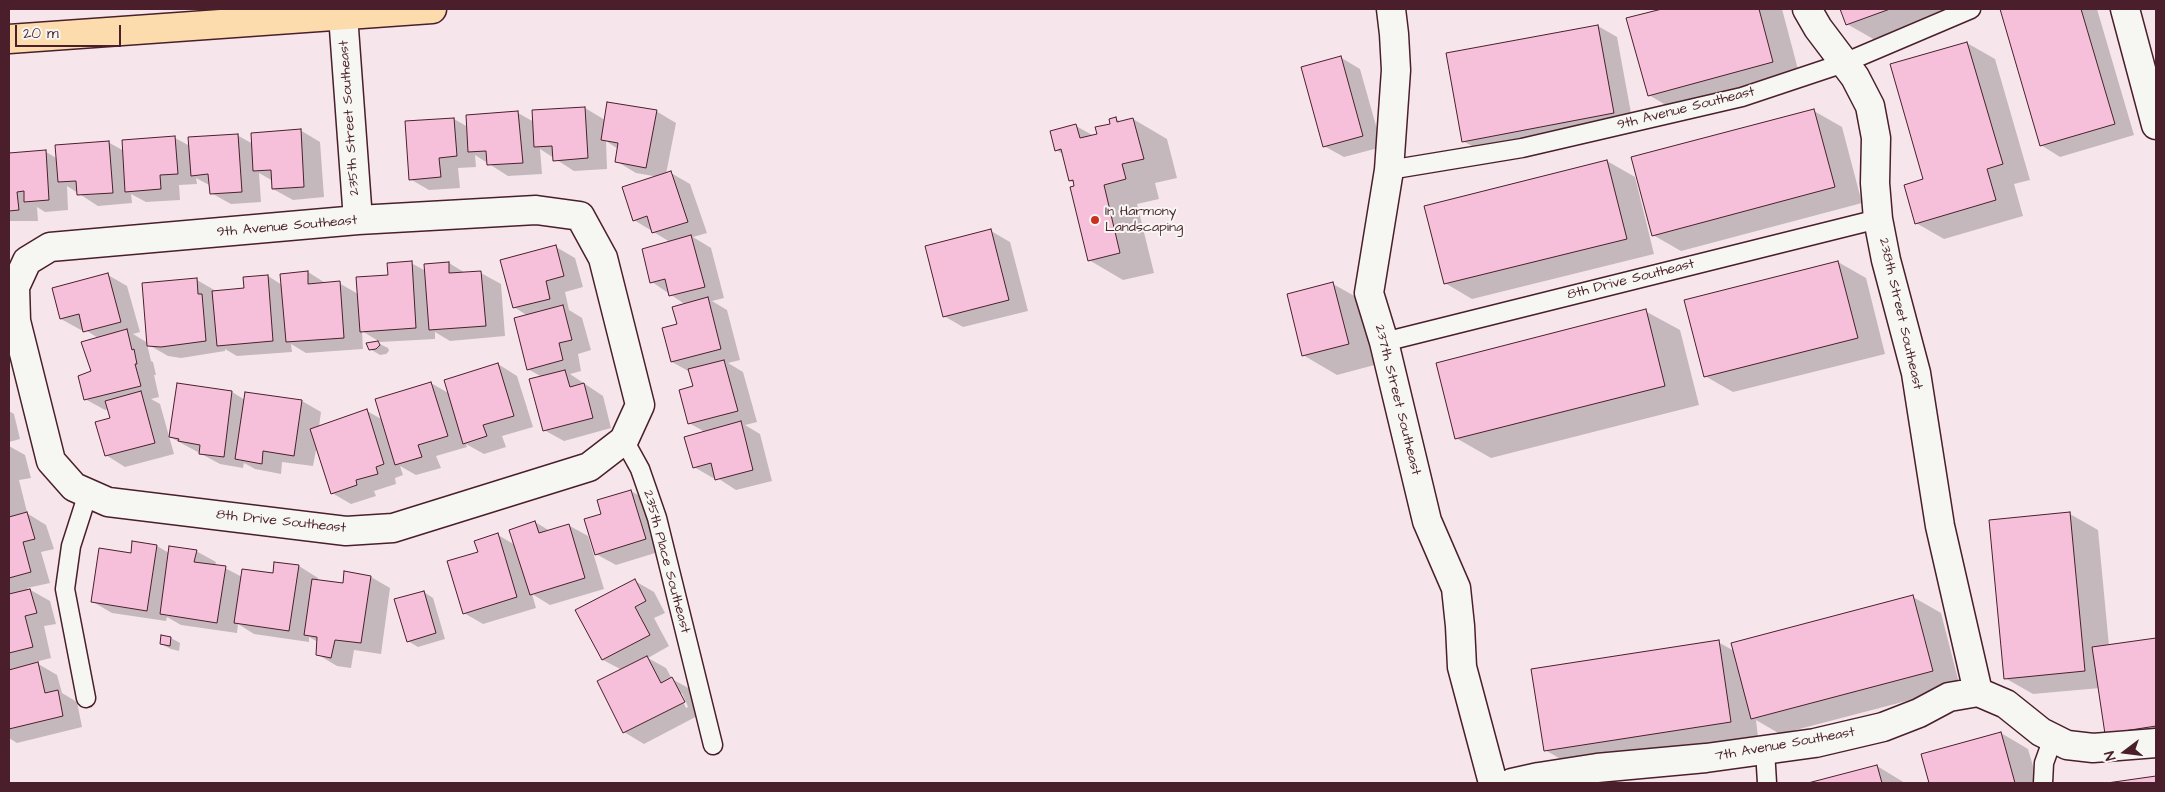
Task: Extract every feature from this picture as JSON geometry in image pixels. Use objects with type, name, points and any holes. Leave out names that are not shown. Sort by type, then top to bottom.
[{"type":"main road","points":[[9,39],[342,12],[432,9]]},
{"type":"street","name":"237th Street Southeast","points":[[1391,9],[1396,70],[1389,170],[1369,293],[1384,342],[1426,520],[1456,588],[1462,667],[1493,783]]},
{"type":"street","name":"238th Street Southeast","points":[[1807,9],[1818,28],[1855,77],[1870,106],[1876,138],[1875,183],[1878,219],[1886,260],[1916,373],[1940,526],[1978,692]]},
{"type":"street","points":[[2125,9],[2156,125]]},
{"type":"street","name":"235th Street Southeast","points":[[342,12],[358,220]]},
{"type":"street","name":"9th Avenue Southeast","points":[[81,490],[51,461],[16,320],[15,287],[27,261],[50,247],[358,220],[536,210],[580,216],[603,258],[640,404],[624,440]]},
{"type":"street","name":"8th Drive Southeast","points":[[81,490],[108,502],[336,530],[394,528],[589,467],[624,440]]},
{"type":"street","points":[[1978,692],[2006,704],[2041,732],[2067,745],[2093,748],[2156,742]]},
{"type":"street","name":"7th Avenue Southeast","points":[[1512,783],[1539,776],[1597,768],[1706,758],[1816,743],[1883,727],[1949,698],[1978,692]]},
{"type":"lane","name":"9th Avenue Southeast","points":[[1389,170],[1522,148],[1742,97],[1844,63],[1970,9]]},
{"type":"lane","name":"8th Drive Southeast","points":[[1384,342],[1878,219]]},
{"type":"lane","name":"235th Place Southeast","points":[[624,440],[640,469],[657,518],[713,745]]},
{"type":"lane","points":[[81,490],[65,589],[86,698]]},
{"type":"lane","points":[[2043,783],[2044,763],[2053,738]]},
{"type":"lane","points":[[1765,750],[1767,783]]},
{"type":"building","points":[[1662,9],[1759,9],[1773,62],[1648,96],[1626,18]]},
{"type":"building","points":[[1840,9],[1890,9],[1846,25]]},
{"type":"building","points":[[2000,9],[2081,9],[2115,124],[2040,146]]},
{"type":"building","points":[[1598,25],[1614,113],[1462,142],[1446,53]]},
{"type":"building","points":[[1967,42],[2003,164],[1987,169],[1996,200],[1915,224],[1904,185],[1923,179],[1890,64]]},
{"type":"building","points":[[1341,56],[1363,136],[1323,147],[1301,67]]},
{"type":"building","points":[[607,102],[657,110],[646,168],[615,162],[618,143],[601,140]]},
{"type":"building","points":[[585,107],[588,158],[553,161],[552,146],[534,147],[532,110]]},
{"type":"building","points":[[1814,109],[1835,187],[1652,236],[1631,157]]},
{"type":"building","points":[[518,111],[523,163],[487,165],[486,151],[468,152],[466,115]]},
{"type":"building","name":"In Harmony Landscaping","points":[[1116,117],[1117,122],[1133,118],[1144,159],[1122,164],[1126,179],[1104,185],[1120,253],[1088,261],[1070,187],[1074,186],[1073,180],[1069,181],[1061,149],[1055,151],[1050,131],[1076,124],[1080,138],[1097,134],[1095,127],[1110,124],[1109,119]]},
{"type":"building","points":[[454,118],[457,156],[439,158],[441,177],[409,180],[405,121]]},
{"type":"building","points":[[301,129],[304,187],[272,189],[271,170],[253,171],[251,133]]},
{"type":"building","points":[[238,134],[242,192],[210,194],[208,174],[191,176],[188,137]]},
{"type":"building","points":[[175,136],[178,174],[160,175],[161,189],[125,192],[122,140]]},
{"type":"building","points":[[109,141],[113,193],[77,195],[76,181],[58,182],[55,145]]},
{"type":"building","points":[[46,150],[49,200],[24,202],[24,191],[17,192],[19,210],[9,211],[9,153]]},
{"type":"building","points":[[1607,160],[1627,239],[1444,284],[1424,206]]},
{"type":"building","points":[[671,171],[688,222],[652,233],[647,216],[633,221],[622,187]]},
{"type":"building","points":[[991,229],[1009,300],[943,317],[925,246]]},
{"type":"building","points":[[691,235],[705,287],[669,296],[665,279],[650,283],[642,249]]},
{"type":"building","points":[[556,245],[564,276],[546,281],[550,299],[513,308],[500,260]]},
{"type":"building","points":[[412,261],[416,328],[360,332],[356,277],[388,275],[387,263]]},
{"type":"building","points":[[1838,261],[1858,338],[1704,377],[1684,300]]},
{"type":"building","points":[[449,262],[449,273],[481,271],[486,326],[429,330],[424,264]]},
{"type":"building","points":[[308,271],[308,284],[340,281],[344,338],[286,342],[280,274]]},
{"type":"building","points":[[108,273],[121,322],[83,332],[79,314],[60,319],[52,288]]},
{"type":"building","points":[[268,275],[273,341],[217,346],[212,291],[244,288],[243,277]]},
{"type":"building","points":[[197,278],[198,294],[202,294],[206,341],[161,347],[147,346],[142,283]]},
{"type":"building","points":[[1333,282],[1349,344],[1302,356],[1287,294]]},
{"type":"building","points":[[708,297],[721,349],[671,362],[662,328],[677,324],[672,307]]},
{"type":"building","points":[[563,305],[572,340],[559,343],[563,360],[527,370],[514,318]]},
{"type":"building","points":[[1646,309],[1665,386],[1455,439],[1436,363]]},
{"type":"building","points":[[127,329],[132,350],[134,349],[137,364],[135,364],[141,386],[84,400],[78,376],[91,371],[81,342]]},
{"type":"building","points":[[378,341],[380,345],[376,349],[369,350],[366,343]]},
{"type":"building","points":[[724,360],[738,411],[688,424],[679,390],[693,386],[688,369]]},
{"type":"building","points":[[498,363],[514,416],[483,425],[487,436],[463,444],[444,380]]},
{"type":"building","points":[[565,370],[570,387],[584,383],[593,418],[543,431],[529,379]]},
{"type":"building","points":[[431,382],[448,436],[418,445],[422,457],[395,465],[375,399]]},
{"type":"building","points":[[177,383],[232,391],[224,457],[199,454],[200,445],[178,441],[179,439],[169,437]]},
{"type":"building","points":[[141,391],[155,443],[105,456],[95,422],[110,418],[105,401]]},
{"type":"building","points":[[245,392],[302,400],[294,456],[263,451],[262,464],[235,459]]},
{"type":"building","points":[[367,409],[384,464],[376,467],[378,474],[356,480],[357,485],[331,494],[310,429]]},
{"type":"building","points":[[741,421],[753,470],[715,480],[711,463],[693,468],[684,437]]},
{"type":"building","points":[[631,490],[646,539],[595,555],[584,519],[601,514],[597,500]]},
{"type":"building","points":[[27,512],[35,539],[23,542],[31,572],[9,578],[9,517]]},
{"type":"building","points":[[2070,512],[2085,671],[2004,679],[1989,520]]},
{"type":"building","points":[[535,521],[539,533],[569,524],[585,578],[530,595],[509,530]]},
{"type":"building","points":[[498,533],[517,597],[463,614],[447,561],[478,552],[474,541]]},
{"type":"building","points":[[132,541],[157,545],[147,611],[91,602],[99,548],[131,553]]},
{"type":"building","points":[[169,546],[197,550],[194,562],[226,566],[217,623],[160,614]]},
{"type":"building","points":[[274,562],[299,565],[289,631],[234,623],[242,569],[273,573]]},
{"type":"building","points":[[344,571],[371,576],[361,643],[335,640],[331,658],[316,655],[317,637],[304,635],[312,579],[343,583]]},
{"type":"building","points":[[635,579],[646,601],[635,607],[650,635],[602,660],[575,610]]},
{"type":"building","points":[[30,589],[37,613],[25,616],[33,647],[9,653],[9,594]]},
{"type":"building","points":[[424,591],[436,633],[407,642],[394,599]]},
{"type":"building","points":[[1913,595],[1933,671],[1751,719],[1731,643]]},
{"type":"building","points":[[161,635],[171,637],[170,646],[160,644]]},
{"type":"building","points":[[2156,638],[2156,726],[2105,734],[2092,647]]},
{"type":"building","points":[[1719,640],[1731,722],[1544,751],[1531,669]]},
{"type":"building","points":[[647,656],[661,683],[672,677],[685,702],[623,733],[597,681]]},
{"type":"building","points":[[38,662],[45,693],[58,690],[63,716],[9,729],[9,670]]},
{"type":"building","points":[[2001,732],[2015,783],[1929,783],[1921,754]]},
{"type":"building","points":[[1877,765],[1882,783],[1808,783]]},
{"type":"building","points":[[2156,776],[2156,783],[2107,783]]},
{"type":"place","name":"In Harmony Landscaping","points":[[1095,220]]}]
